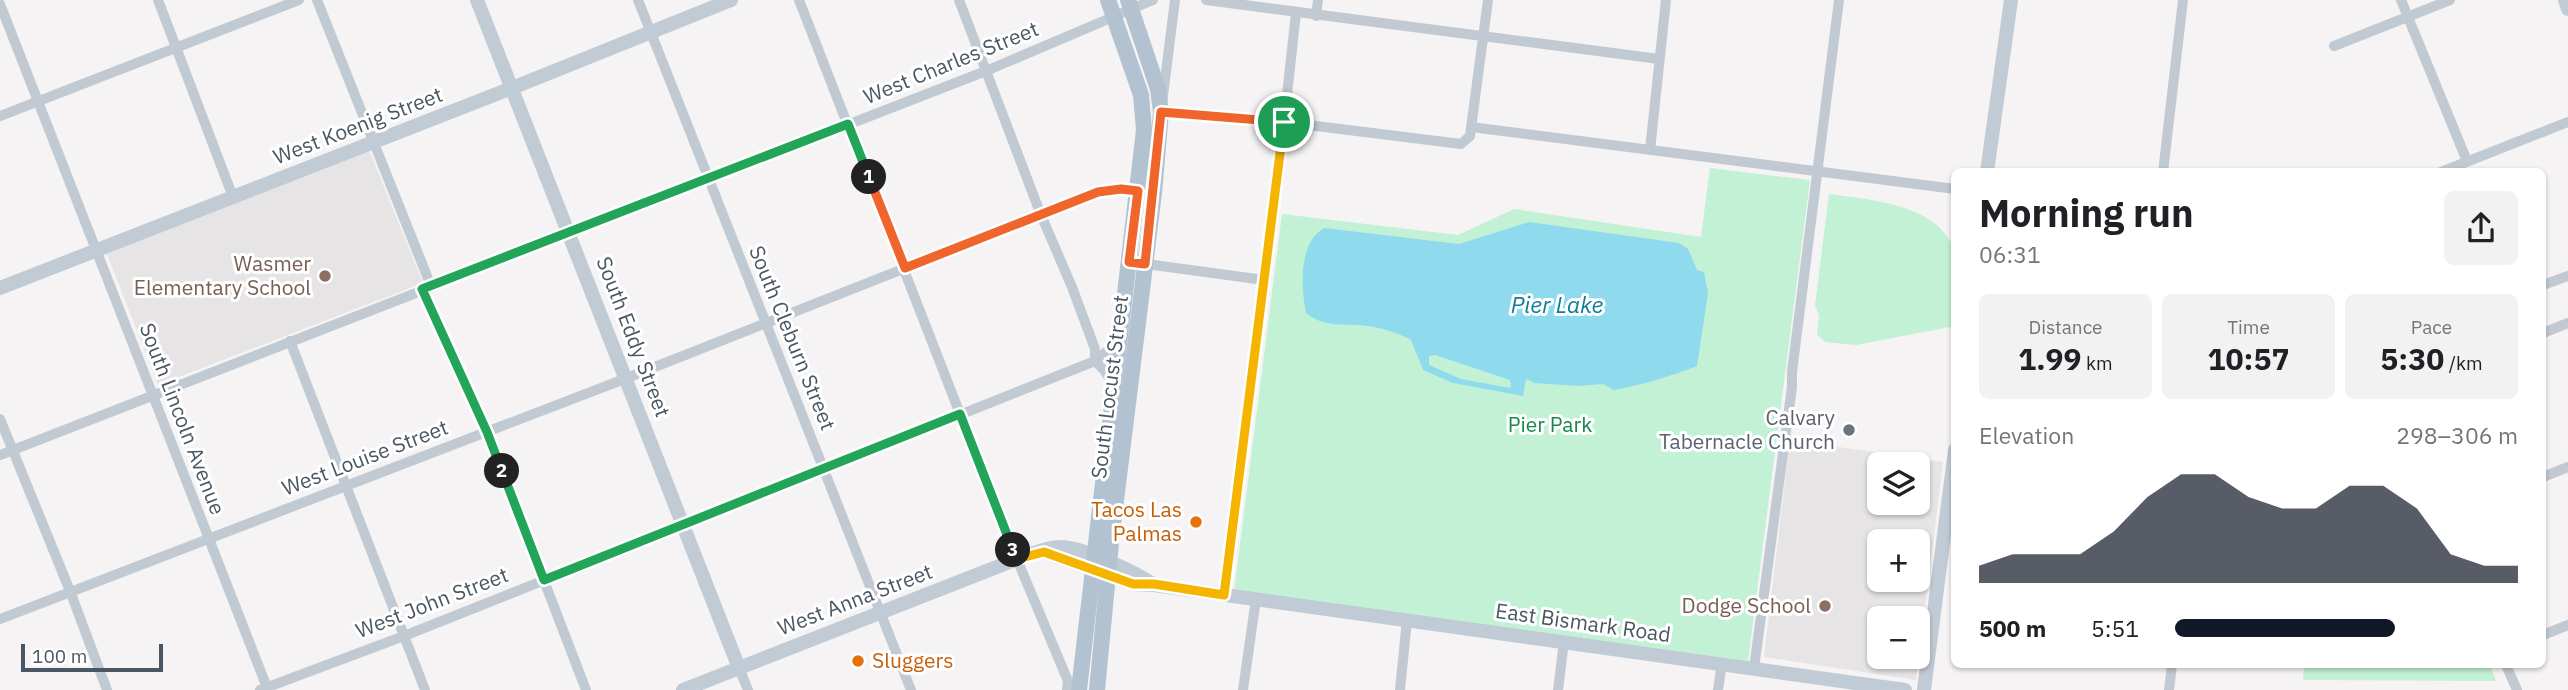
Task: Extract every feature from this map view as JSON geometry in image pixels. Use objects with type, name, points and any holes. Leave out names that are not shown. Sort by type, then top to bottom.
[{"type":"main road","name":"South Locust Street","points":[[1079,690],[1144,130],[1141,95],[1108,0]]},
{"type":"main road","name":"South Locust Street","points":[[1097,690],[1161,112],[1158,89],[1130,4]]},
{"type":"street","points":[[158,0],[233,197]]},
{"type":"street","points":[[0,117],[299,0]]},
{"type":"street","points":[[317,0],[426,288],[487,432],[586,690]]},
{"type":"street","name":"South Eddy Street","points":[[477,0],[748,690]]},
{"type":"street","name":"South Cleburn Street","points":[[638,0],[911,690]]},
{"type":"street","name":"West Koenig Street","points":[[0,288],[731,0]]},
{"type":"street","points":[[799,0],[1017,559],[1068,681],[1067,690]]},
{"type":"street","points":[[959,0],[1041,215],[1077,299],[1095,349],[1095,361],[1113,384]]},
{"type":"street","name":"West Charles Street","points":[[0,455],[569,231],[986,71],[1114,18],[1130,4],[1153,0]]},
{"type":"street","points":[[1175,0],[1161,112],[1284,122],[1461,144],[1470,136],[1488,0]]},
{"type":"street","points":[[1206,0],[1658,59]]},
{"type":"street","points":[[1316,16],[1318,0]]},
{"type":"street","points":[[1650,150],[1665,0]]},
{"type":"street","points":[[1755,668],[1839,0]]},
{"type":"street","points":[[1988,168],[2011,0]]},
{"type":"street","points":[[2163,168],[2183,0]]},
{"type":"street","points":[[2401,0],[2467,161]]},
{"type":"street","points":[[2334,46],[2450,0]]},
{"type":"street","points":[[2565,0],[2568,9]]},
{"type":"street","name":"South Lincoln Avenue","points":[[0,4],[265,689]]},
{"type":"street","points":[[1224,595],[1296,13]]},
{"type":"street","points":[[2450,168],[2568,122]]},
{"type":"street","points":[[1471,127],[1951,189]]},
{"type":"street","name":"West Louise Street","points":[[0,619],[627,378],[1098,192],[1121,189],[1138,191]]},
{"type":"street","points":[[1129,262],[1264,280]]},
{"type":"street","points":[[2546,284],[2568,275]]},
{"type":"street","points":[[2546,332],[2568,323]]},
{"type":"street","points":[[290,341],[425,690]]},
{"type":"street","name":"West John Street","points":[[265,689],[1095,361],[1119,341]]},
{"type":"street","points":[[0,419],[107,690]]},
{"type":"street","points":[[2546,476],[2568,467]]},
{"type":"street","points":[[1924,690],[1950,526]]},
{"type":"street","name":"West Anna Street","points":[[683,690],[1017,559],[1055,547],[1065,547],[1133,584],[1154,584]]},
{"type":"street","name":"East Bismark Road","points":[[1154,584],[1905,690]]},
{"type":"street","points":[[1243,690],[1256,599]]},
{"type":"street","points":[[1400,690],[1408,620]]},
{"type":"street","points":[[2546,634],[2568,625]]},
{"type":"street","points":[[1558,690],[1564,641]]},
{"type":"street","points":[[1718,690],[1722,663]]},
{"type":"street","points":[[2169,690],[2172,668]]},
{"type":"street","points":[[2507,668],[2517,690]]},
{"type":"shaded area","points":[[369,150],[423,283],[158,385],[107,254]]},
{"type":"shaded area","points":[[1790,440],[1873,452],[1867,452],[1867,515],[1930,515],[1930,460],[1943,462],[1930,567],[1930,529],[1867,529],[1867,592],[1927,592],[1925,606],[1867,606],[1867,669],[1917,669],[1916,680],[1764,657]]},
{"type":"green space","name":"Pier Park","points":[[1710,168],[1810,180],[1748,661],[1234,591],[1282,214],[1458,235],[1514,209],[1701,237]]},
{"type":"green space","points":[[1829,194],[1900,206],[1933,222],[1951,244],[1951,327],[1856,345],[1825,342],[1817,335],[1819,316],[1815,305]]},
{"type":"green space","points":[[2304,668],[2491,668],[2496,681],[2303,680]]},
{"type":"water","name":"Pier Lake","points":[[1529,222],[1679,243],[1688,249],[1697,270],[1704,272],[1708,293],[1697,366],[1614,390],[1603,384],[1578,386],[1535,383],[1526,379],[1523,396],[1453,383],[1423,370],[1411,340],[1398,334],[1374,327],[1330,324],[1306,313],[1303,267],[1310,244],[1324,228],[1459,244]],"holes":[[[1435,355],[1510,380],[1510,388],[1461,379],[1429,365],[1429,356]]]},
{"type":"place","name":"Wasmer Elementary School","points":[[325,276]]},
{"type":"place","name":"Calvary Tabernacle Church","points":[[1849,430]]},
{"type":"place","name":"Tacos Las Palmas","points":[[1196,522]]},
{"type":"place","name":"Dodge School","points":[[1825,606]]},
{"type":"place","name":"Sluggers","points":[[858,661]]},
{"type":"route","points":[[1161,112],[1284,122],[1224,595],[1154,584],[1133,584],[1044,552],[1017,559],[960,414],[544,580],[487,432],[422,289],[848,124],[905,268],[1098,192],[1121,189],[1138,191],[1129,262],[1145,264],[1161,112]]}]
